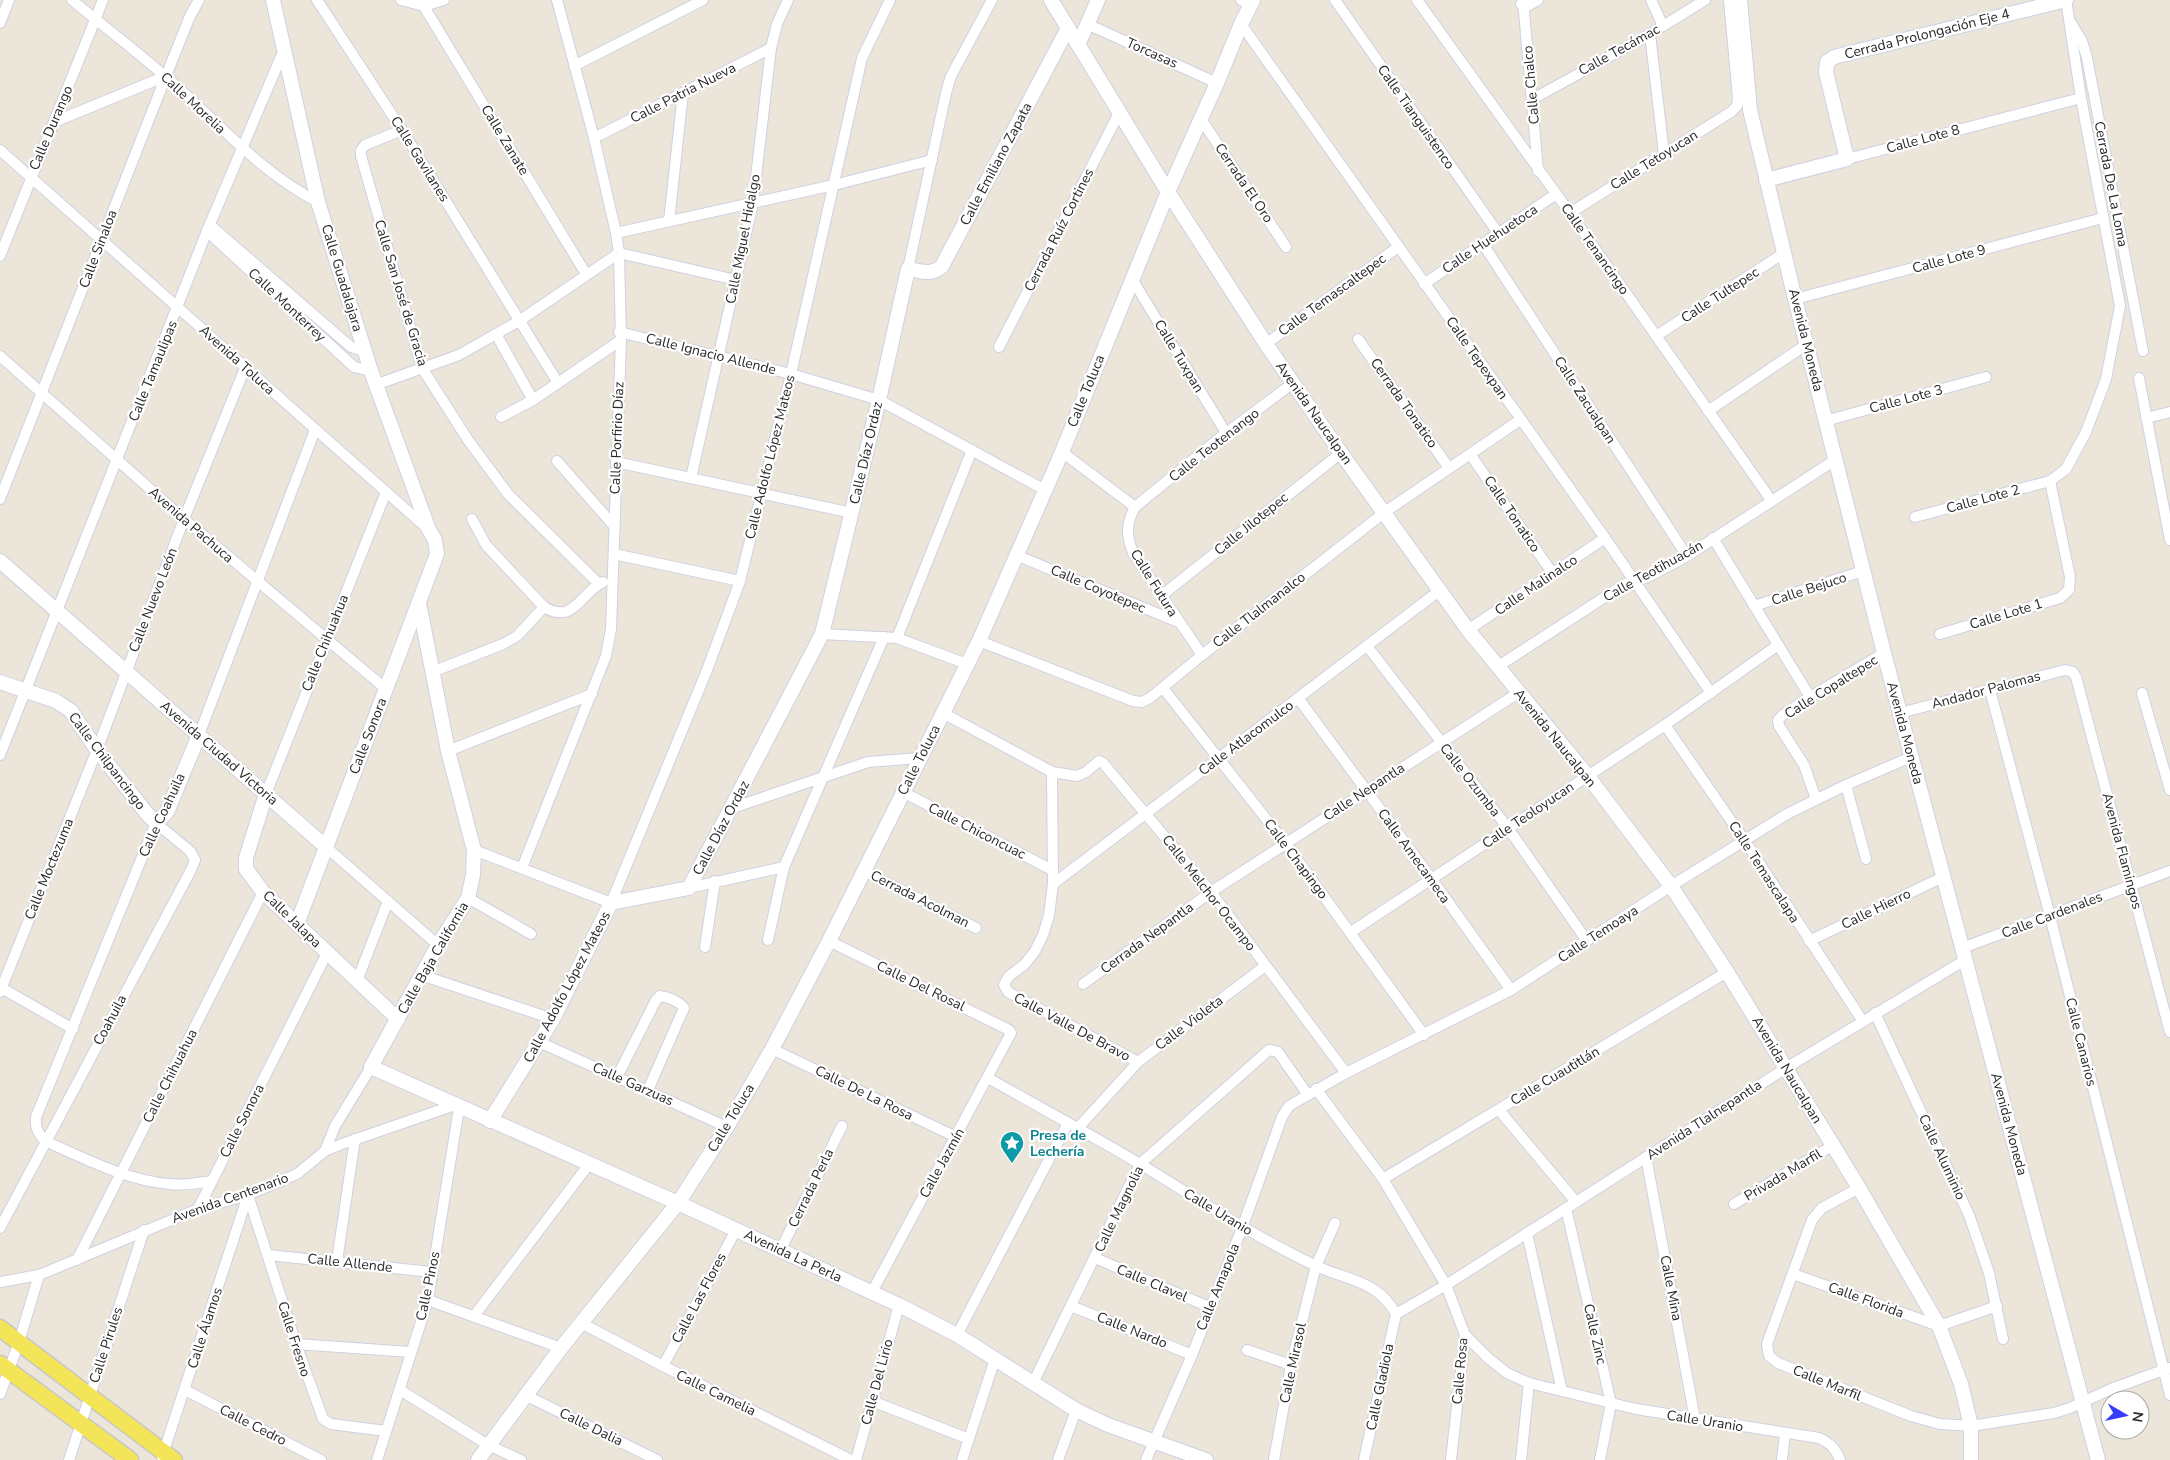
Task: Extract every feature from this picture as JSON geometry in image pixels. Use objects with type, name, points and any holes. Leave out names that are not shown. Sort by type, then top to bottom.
[{"type":"main road","name":"Calle Guadalajara","points":[[273,0],[283,52],[318,202],[373,378],[428,530],[438,548]]},
{"type":"main road","name":"Avenida Naucalpan","points":[[1051,0],[1168,192],[1293,384],[1468,630],[1587,776],[1671,886],[1727,972],[1859,1188],[1939,1326],[1961,1384],[1971,1426],[1971,1460]]},
{"type":"main road","points":[[1078,45],[1098,0]]},
{"type":"main road","name":"Avenida Moneda","points":[[1740,0],[1750,110],[1795,300],[1911,757],[2098,1460]]},
{"type":"main road","name":"Cerrada Prolongación Eje 4","points":[[1847,159],[1826,72],[1827,62],[1834,56],[2066,0]]},
{"type":"main road","name":"Calle Toluca","points":[[478,1460],[525,1394],[678,1203],[727,1127],[772,1049],[829,941],[978,641],[1062,452],[1168,192],[1217,83],[1249,1]]},
{"type":"main road","name":"Calle Emiliano Zapata","points":[[908,269],[928,273],[937,272],[942,266],[1068,28]]},
{"type":"main road","name":"Calle Lote 8","points":[[1766,180],[1847,159]]},
{"type":"main road","name":"Calle Díaz Ordaz","points":[[689,888],[822,634],[879,400],[908,269]]},
{"type":"main road","name":"Calle Sonora","points":[[297,924],[419,603],[438,548]]},
{"type":"main road","name":"Avenida Ciudad Victoria","points":[[0,561],[326,847]]},
{"type":"main road","name":"Calle Baja California","points":[[371,1067],[438,944],[468,898],[473,874],[474,850],[448,751],[419,603]]},
{"type":"main road","name":"Calle Chilpancingo","points":[[0,682],[56,701],[71,711],[97,750],[156,823]]},
{"type":"main road","name":"Calle Coahuila","points":[[156,823],[167,812],[199,735]]},
{"type":"main road","name":"Calle Jalapa","points":[[266,794],[246,858],[246,869],[263,892],[398,1019]]},
{"type":"main road","name":"Calle Adolfo López Mateos","points":[[490,1121],[553,1019],[611,903],[689,888]]},
{"type":"main road","name":"Avenida La Perla","points":[[371,1067],[490,1121],[590,1163],[899,1305],[956,1336],[1076,1410],[1108,1425],[1206,1460]]},
{"type":"main road","points":[[0,1328],[90,1396],[166,1457]]},
{"type":"main road","points":[[4,1367],[130,1460]]},
{"type":"street","points":[[0,23],[9,0]]},
{"type":"street","name":"Calle Morelia","points":[[72,0],[166,76],[242,147],[298,192],[318,202]]},
{"type":"street","name":"Calle Durango","points":[[0,256],[30,177],[103,0]]},
{"type":"street","name":"Calle Sinaloa","points":[[0,499],[166,76],[190,16],[199,0]]},
{"type":"street","name":"Calle Gavilanes","points":[[317,0],[402,130],[558,383]]},
{"type":"street","points":[[401,0],[422,3],[444,0]]},
{"type":"street","name":"Calle Porfirio Díaz","points":[[522,868],[592,694],[606,656],[611,629],[620,336],[619,254],[594,138],[557,0]]},
{"type":"street","points":[[574,66],[703,0]]},
{"type":"street","name":"Calle Miguel Hidalgo","points":[[691,478],[717,355],[753,203],[771,48],[777,24],[788,0]]},
{"type":"street","name":"Calle Adolfo López Mateos","points":[[611,903],[707,670],[740,581],[791,374],[862,58],[890,0]]},
{"type":"street","name":"Calle Díaz Ordaz","points":[[908,269],[951,76],[992,0]]},
{"type":"street","name":"Calle Tianguistenco","points":[[1335,0],[1498,233]]},
{"type":"street","name":"Calle Tenancingo","points":[[1417,0],[1570,213],[1771,500]]},
{"type":"street","points":[[1522,3],[1538,0]]},
{"type":"street","points":[[1651,0],[1663,26]]},
{"type":"street","name":"Calle Tecámac","points":[[1533,99],[1650,34],[1705,0]]},
{"type":"street","name":"Calle Tetoyucan","points":[[1570,213],[1731,112],[1737,106],[1738,98],[1729,0]]},
{"type":"street","name":"Cerrada De La Loma","points":[[2066,0],[2081,98],[2120,306]]},
{"type":"street","name":"Calle Zanate","points":[[422,3],[586,274]]},
{"type":"street","name":"Calle Chalco","points":[[1522,3],[1533,99],[1538,171]]},
{"type":"street","name":"Cerrada De La Loma","points":[[2069,20],[2082,41],[2087,58],[2143,351]]},
{"type":"street","name":"Torcasas","points":[[1087,24],[1217,83]]},
{"type":"street","name":"Calle Tepexpan","points":[[1240,24],[1605,538],[1712,693]]},
{"type":"street","points":[[1650,34],[1664,154]]},
{"type":"street","name":"Calle Patria Nueva","points":[[594,138],[771,48]]},
{"type":"street","name":"Calle Tamaulipas","points":[[0,755],[209,228],[283,52]]},
{"type":"street","points":[[54,122],[166,76]]},
{"type":"street","points":[[669,221],[683,93]]},
{"type":"street","name":"Calle Lote 8","points":[[1847,159],[2081,98]]},
{"type":"street","name":"Cerrada Ruíz Cortines","points":[[999,347],[1119,113]]},
{"type":"street","name":"Cerrada El Oro","points":[[1201,119],[1286,247]]},
{"type":"street","name":"Calle San José de Gracia","points":[[402,130],[365,145],[361,150],[361,156],[422,368],[468,440],[508,494],[599,584]]},
{"type":"street","name":"Avenida Toluca","points":[[0,150],[428,530]]},
{"type":"street","points":[[616,233],[834,185],[932,160]]},
{"type":"street","name":"Calle Huehuetoca","points":[[1424,284],[1556,194]]},
{"type":"street","name":"Calle Lote 9","points":[[1795,300],[2103,218]]},
{"type":"street","name":"Calle Monterrey","points":[[209,228],[351,347],[364,351]]},
{"type":"street","name":"Calle Monterrey","points":[[209,228],[354,366],[373,378]]},
{"type":"street","name":"Calle Zacualpan","points":[[1483,244],[1687,556]]},
{"type":"street","name":"Calle Temascaltepec","points":[[1266,344],[1398,247]]},
{"type":"street","name":"Calle Tultepec","points":[[1656,336],[1784,253]]},
{"type":"street","points":[[373,378],[422,368],[459,355],[519,321],[586,274],[619,254],[736,280]]},
{"type":"street","name":"Calle Tuxpan","points":[[1132,279],[1226,433]]},
{"type":"street","points":[[2050,481],[2066,469],[2086,432],[2106,378],[2120,306],[2133,297]]},
{"type":"street","points":[[496,334],[533,400]]},
{"type":"street","points":[[501,417],[533,400],[558,383],[620,336]]},
{"type":"street","name":"Calle Ignacio Allende","points":[[620,336],[717,355],[879,400],[1045,490]]},
{"type":"street","name":"Cerrada Tonatico","points":[[1358,339],[1450,468]]},
{"type":"street","points":[[1708,411],[1807,344]]},
{"type":"street","name":"Avenida Pachuca","points":[[0,356],[184,519],[327,638],[386,690]]},
{"type":"street","name":"Calle Nuevo León","points":[[97,750],[184,519],[245,368]]},
{"type":"street","name":"Calle Lote 3","points":[[1825,421],[1986,377]]},
{"type":"street","points":[[2139,378],[2146,418],[2166,499],[2170,540]]},
{"type":"street","name":"Calle Teotenango","points":[[1135,507],[1226,433],[1293,384]]},
{"type":"street","points":[[2146,418],[2170,412]]},
{"type":"street","name":"Calle Tlalmanalco","points":[[978,641],[1133,701],[1142,702],[1163,688],[1202,655],[1385,512],[1520,420]]},
{"type":"street","name":"Calle Coahuila","points":[[199,735],[315,430]]},
{"type":"street","points":[[897,638],[972,450]]},
{"type":"street","points":[[1062,452],[1135,507]]},
{"type":"street","name":"Calle Jilotepec","points":[[1161,596],[1341,452]]},
{"type":"street","name":"Calle Tonatico","points":[[1470,454],[1553,574]]},
{"type":"street","name":"Calle Teotihuacán","points":[[1497,667],[1625,584],[1648,577],[1687,556],[1835,460]]},
{"type":"street","points":[[557,461],[615,527]]},
{"type":"street","points":[[616,462],[852,513]]},
{"type":"street","name":"Calle Lote 2","points":[[1915,517],[2050,481]]},
{"type":"street","name":"Calle Lote 1","points":[[1940,634],[2060,598],[2069,590],[2070,577],[2050,481]]},
{"type":"street","name":"Calle Chihuahua","points":[[266,794],[386,492]]},
{"type":"street","name":"Calle Futura","points":[[1135,507],[1126,529],[1133,552],[1202,655]]},
{"type":"street","points":[[472,519],[486,545],[544,607],[553,613],[562,614],[570,610],[599,584],[613,577]]},
{"type":"street","name":"Calle Malinalco","points":[[1468,630],[1605,538]]},
{"type":"street","points":[[1713,538],[1810,697]]},
{"type":"street","points":[[614,554],[740,581]]},
{"type":"street","name":"Calle Coyotepec","points":[[1016,555],[1179,623]]},
{"type":"street","name":"Calle Bejuco","points":[[1754,606],[1863,571]]},
{"type":"street","name":"Calle Atlacomulco","points":[[1053,884],[1440,591]]},
{"type":"street","points":[[432,672],[503,644],[517,636],[544,607]]},
{"type":"street","points":[[822,634],[897,638],[967,664]]},
{"type":"street","points":[[768,940],[784,866],[825,776],[884,637]]},
{"type":"street","name":"Calle Teoloyucan","points":[[1351,932],[1665,725],[1778,645]]},
{"type":"street","name":"Calle Ozumba","points":[[1367,646],[1440,743],[1508,828],[1587,941]]},
{"type":"street","name":"Calle Copaltepec","points":[[1816,799],[1804,765],[1779,726],[1778,720],[1782,715],[1810,697],[1884,653]]},
{"type":"street","name":"Andador Palomas","points":[[1900,713],[2065,670],[2073,672]]},
{"type":"street","name":"Avenida Flamingos","points":[[2073,672],[2076,677],[2170,1032]]},
{"type":"street","name":"Calle Chapingo","points":[[1163,688],[1286,844],[1424,1035]]},
{"type":"street","name":"Calle Canarios","points":[[1990,690],[2167,1369],[2170,1395]]},
{"type":"street","name":"Calle Nepantla","points":[[1211,892],[1518,692]]},
{"type":"street","points":[[2142,693],[2170,790]]},
{"type":"street","points":[[448,751],[592,694]]},
{"type":"street","name":"Calle Amecameca","points":[[1298,698],[1432,878],[1511,990]]},
{"type":"street","points":[[943,713],[1052,772]]},
{"type":"street","name":"Calle Temascalapa","points":[[1665,725],[1745,842],[1862,1020]]},
{"type":"street","name":"Calle Moctezuma","points":[[1,989],[97,750]]},
{"type":"street","name":"Calle Temoaya","points":[[1285,1111],[1289,1106],[1346,1073],[1511,990],[1671,886],[1745,842],[1787,814],[1846,784],[1911,757]]},
{"type":"street","points":[[732,808],[868,762],[919,758]]},
{"type":"street","name":"Calle Melchor Ocampo","points":[[1052,772],[1077,776],[1086,772],[1099,761],[1103,763],[1211,892],[1346,1073]]},
{"type":"street","name":"Calle Valle De Bravo","points":[[1052,772],[1053,884],[1050,915],[1043,936],[1025,964],[1009,976],[1004,985],[1006,990],[1138,1062]]},
{"type":"street","points":[[1846,784],[1866,859]]},
{"type":"street","name":"Calle Chiconcuac","points":[[902,792],[1052,870]]},
{"type":"street","name":"Calle Coahuila","points":[[45,1141],[38,1134],[35,1126],[36,1117],[156,823]]},
{"type":"street","name":"Coahuila","points":[[0,1228],[191,870],[194,860],[190,851],[156,823]]},
{"type":"street","name":"Avenida Ciudad Victoria","points":[[326,847],[438,944]]},
{"type":"street","points":[[474,850],[611,903]]},
{"type":"street","name":"Calle Adolfo López Mateos","points":[[689,888],[784,866]]},
{"type":"street","name":"Cerrada Acolman","points":[[864,871],[976,928]]},
{"type":"street","name":"Calle Cardenales","points":[[1963,954],[2050,916],[2170,871]]},
{"type":"street","name":"Calle Hierro","points":[[1809,941],[1943,877]]},
{"type":"street","points":[[705,947],[715,881]]},
{"type":"street","name":"Calle Chihuahua","points":[[77,1260],[263,892]]},
{"type":"street","name":"Cerrada Nepantla","points":[[1084,984],[1211,892]]},
{"type":"street","points":[[468,898],[531,934]]},
{"type":"street","points":[[357,981],[388,901]]},
{"type":"street","name":"Calle Del Rosal","points":[[829,941],[1011,1033]]},
{"type":"street","name":"Calle Sonora","points":[[198,1209],[327,953]]},
{"type":"street","name":"Avenida Tlalnepantla","points":[[1446,1285],[1875,1013],[1963,954]]},
{"type":"street","name":"Calle Violeta","points":[[956,1336],[1072,1126],[1138,1062],[1265,966]]},
{"type":"street","name":"Calle Cuautitlán","points":[[1383,1179],[1727,972]]},
{"type":"street","points":[[421,975],[553,1019]]},
{"type":"street","points":[[1,989],[73,1029]]},
{"type":"street","points":[[617,1077],[656,1000],[660,996],[673,1000],[684,1008],[683,1013],[648,1090]]},
{"type":"street","name":"Calle Aluminio","points":[[1875,1013],[1969,1216],[1989,1273],[2003,1339]]},
{"type":"street","name":"Calle Jazmín","points":[[872,1292],[1011,1033]]},
{"type":"street","name":"Calle Garzuas","points":[[539,1042],[727,1127]]},
{"type":"street","name":"Calle De La Rosa","points":[[772,1049],[956,1137]]},
{"type":"street","name":"Calle Magnolia","points":[[1033,1383],[1140,1164],[1269,1050],[1278,1052],[1312,1092]]},
{"type":"street","name":"Calle Baja California","points":[[325,1152],[336,1126],[371,1067]]},
{"type":"street","name":"Calle Uranio","points":[[988,1078],[1140,1164],[1242,1228],[1316,1266],[1362,1282],[1390,1303],[1396,1314]]},
{"type":"street","points":[[1312,1092],[1383,1179],[1446,1285],[1396,1314]]},
{"type":"street","name":"Avenida Centenario","points":[[0,1282],[39,1274],[77,1260],[144,1230],[198,1209],[248,1194],[297,1174],[325,1152],[355,1139],[457,1106]]},
{"type":"street","name":"Calle Pinos","points":[[377,1460],[428,1300],[457,1106]]},
{"type":"street","points":[[1499,1110],[1576,1202]]},
{"type":"street","name":"Calle Amapola","points":[[1146,1460],[1156,1442],[1192,1355],[1285,1111]]},
{"type":"street","name":"Cerrada Perla","points":[[780,1251],[842,1126]]},
{"type":"street","points":[[337,1261],[355,1139]]},
{"type":"street","points":[[45,1141],[120,1174],[144,1181],[172,1185],[212,1182]]},
{"type":"street","name":"Privada Marfil","points":[[1734,1204],[1832,1146]]},
{"type":"street","name":"Calle Mina","points":[[1646,1157],[1695,1420]]},
{"type":"street","points":[[474,1316],[590,1163]]},
{"type":"street","name":"Calle Marfil","points":[[1859,1188],[1822,1208],[1812,1220],[1767,1344],[1769,1356],[1778,1363],[1911,1416],[1940,1424],[1971,1426],[2054,1413],[2084,1402],[2111,1389],[2167,1369]]},
{"type":"street","name":"Calle Fresno","points":[[248,1194],[296,1344],[323,1419],[332,1424],[386,1431]]},
{"type":"street","name":"Calle Álamos","points":[[166,1457],[185,1390],[248,1194]]},
{"type":"street","name":"Calle Zinc","points":[[1566,1208],[1611,1403],[1600,1460]]},
{"type":"street","name":"Calle Mirasol","points":[[1274,1460],[1291,1365],[1316,1266],[1334,1223]]},
{"type":"street","name":"Calle Pirules","points":[[69,1460],[144,1230]]},
{"type":"street","name":"Calle Las Flores","points":[[663,1366],[736,1230]]},
{"type":"street","points":[[1527,1233],[1562,1390]]},
{"type":"street","name":"Calle Allende","points":[[268,1256],[337,1261],[432,1272]]},
{"type":"street","name":"Calle Clavel","points":[[1095,1258],[1210,1307]]},
{"type":"street","points":[[0,1394],[4,1367],[19,1342],[39,1274]]},
{"type":"street","name":"Calle Florida","points":[[1793,1274],[1939,1326]]},
{"type":"street","name":"Calle Rosa","points":[[1446,1285],[1465,1334],[1451,1460]]},
{"type":"street","points":[[428,1300],[561,1348]]},
{"type":"street","name":"Calle Del Lirio","points":[[856,1460],[899,1305]]},
{"type":"street","name":"Calle Nardo","points":[[1071,1306],[1192,1355]]},
{"type":"street","points":[[1939,1326],[1997,1306]]},
{"type":"street","name":"Calle Gladiola","points":[[1364,1460],[1396,1314]]},
{"type":"street","name":"Calle Camelia","points":[[581,1323],[852,1460]]},
{"type":"street","name":"Calle Uranio","points":[[1465,1334],[1488,1358],[1507,1373],[1529,1382],[1611,1403],[1695,1420],[1819,1438],[1829,1443],[1837,1452],[1840,1460]]},
{"type":"street","points":[[296,1344],[411,1352]]},
{"type":"street","points":[[1247,1350],[1291,1365]]},
{"type":"street","points":[[962,1460],[994,1359]]},
{"type":"street","points":[[1521,1460],[1529,1382]]},
{"type":"street","name":"Calle Cedro","points":[[185,1390],[321,1460]]},
{"type":"street","points":[[400,1390],[488,1445],[521,1460]]},
{"type":"street","name":"Calle Dalia","points":[[525,1394],[657,1460]]},
{"type":"street","points":[[872,1401],[969,1439]]},
{"type":"street","points":[[1058,1460],[1076,1410]]},
{"type":"street","points":[[1782,1460],[1785,1433]]},
{"type":"place","name":"Presa de Lechería","points":[[1012,1164]]}]
